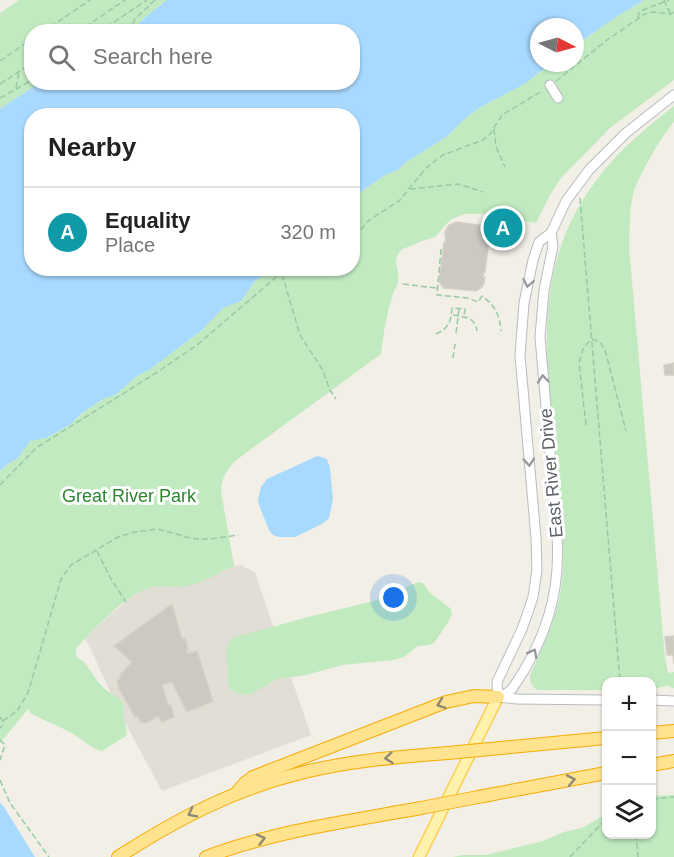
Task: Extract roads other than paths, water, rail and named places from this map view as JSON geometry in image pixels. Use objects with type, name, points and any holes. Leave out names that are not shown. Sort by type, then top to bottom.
[{"type":"highway","points":[[235,794],[253,777],[447,702],[474,696],[498,697]]},
{"type":"highway","points":[[656,733],[674,731]]},
{"type":"highway","points":[[118,857],[206,806],[287,776],[335,765],[379,759],[602,738]]},
{"type":"highway","points":[[656,764],[674,761]]},
{"type":"highway","points":[[206,857],[241,844],[282,834],[602,774]]},
{"type":"main road","name":"East River Drive","points":[[419,857],[498,697]]},
{"type":"street","points":[[550,85],[558,98]]},
{"type":"street","name":"East River Drive","points":[[551,233],[553,246],[545,280],[541,342],[558,568],[555,594],[541,638],[510,691],[498,697],[497,682],[522,629],[533,597],[537,559],[521,368],[525,296],[532,260],[539,242],[551,233],[562,208],[596,162],[622,137],[674,95]]},
{"type":"street","points":[[521,341],[541,342]]},
{"type":"street","points":[[534,519],[555,516]]},
{"type":"street","points":[[498,697],[602,700]]},
{"type":"street","points":[[656,700],[674,701]]},
{"type":"water","points":[[167,0],[644,0],[584,40],[584,18],[530,18],[530,72],[540,72],[524,84],[479,108],[446,137],[405,163],[398,170],[387,174],[360,192],[360,108],[24,108],[24,276],[262,276],[255,281],[241,301],[223,308],[201,331],[149,370],[137,376],[115,395],[103,399],[81,414],[71,424],[46,438],[30,441],[18,458],[0,471],[0,109],[28,90],[360,90],[360,24],[138,24]]},
{"type":"water","points":[[318,456],[327,459],[330,468],[333,499],[329,518],[322,524],[295,537],[273,535],[259,505],[261,487],[267,479]]},
{"type":"water","points":[[0,803],[4,807],[35,857],[0,857]]},
{"type":"place","name":"Equality","points":[[503,228]]},
{"type":"park label","name":"Great River Park","points":[[129,496]]}]
